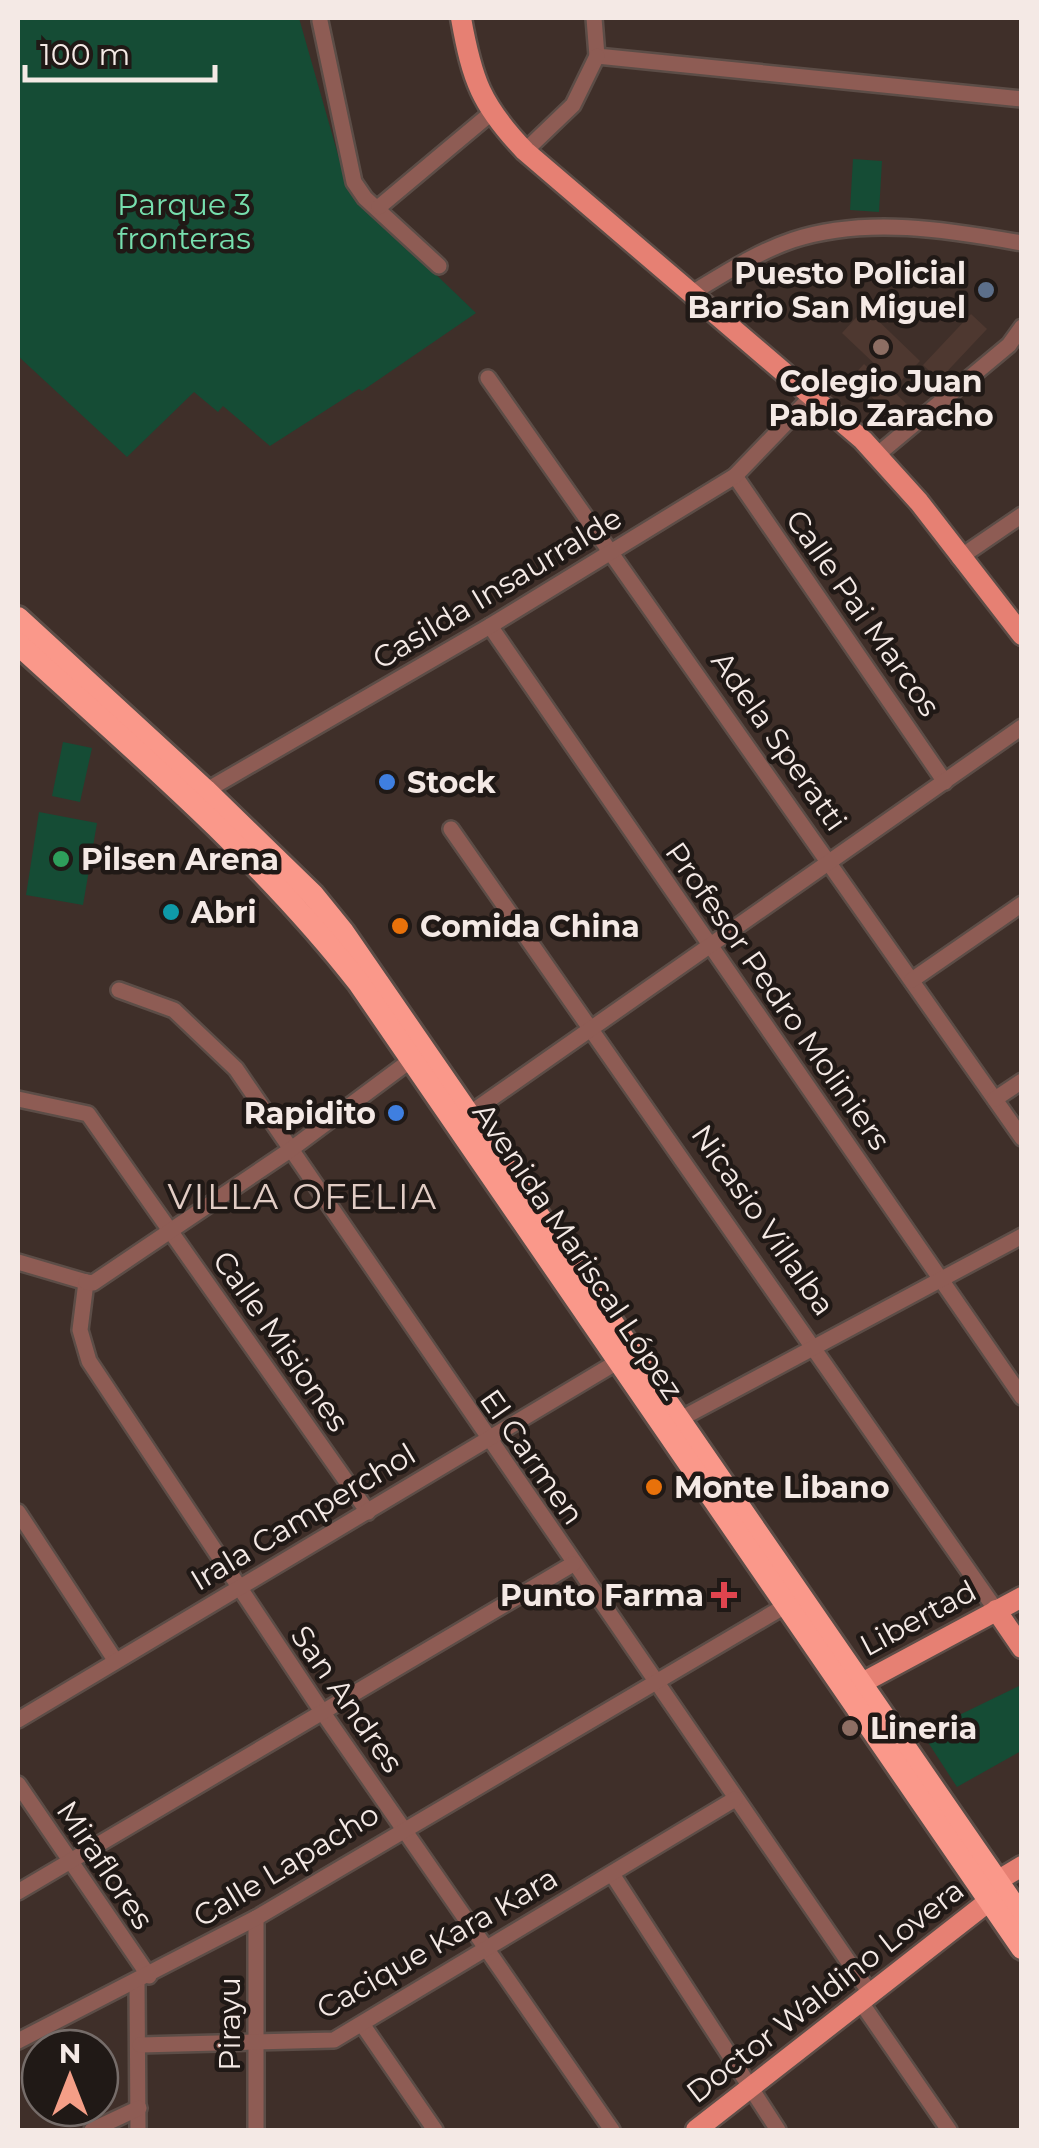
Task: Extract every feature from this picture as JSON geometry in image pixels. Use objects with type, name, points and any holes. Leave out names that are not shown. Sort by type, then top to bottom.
[{"type":"highway","name":"Avenida Mariscal López","points":[[18,629],[343,932],[418,1056],[992,1893],[1022,1948]]},
{"type":"highway","name":"Avenida Mariscal López","points":[[462,1118],[617,1362],[671,1424],[785,1606],[852,1688]]},
{"type":"highway","name":"Avenida Mariscal López","points":[[992,1893],[1022,1917]]},
{"type":"main road","points":[[460,18],[475,81],[490,114],[525,151],[877,455],[1022,635]]},
{"type":"main road","name":"Libertad","points":[[852,1688],[1022,1596]]},
{"type":"main road","name":"Nicasio Villalba","points":[[996,1610],[1022,1648]]},
{"type":"main road","name":"Doctor Waldino Lovera","points":[[696,2130],[1022,1866]]},
{"type":"street","points":[[525,151],[573,105],[597,56],[594,18]]},
{"type":"street","points":[[320,21],[354,182],[439,266]]},
{"type":"street","points":[[597,56],[1022,99]]},
{"type":"street","points":[[379,207],[490,114]]},
{"type":"street","points":[[692,294],[794,240],[841,230],[914,228],[1022,242]]},
{"type":"street","points":[[877,455],[1009,344],[1022,327]]},
{"type":"street","name":"Adela Speratti","points":[[488,378],[1022,1138]]},
{"type":"street","name":"Casilda Insaurralde","points":[[198,796],[490,626],[734,476],[812,396]]},
{"type":"street","name":"Calle Pai Marcos","points":[[734,476],[945,782]]},
{"type":"street","points":[[960,558],[1022,515]]},
{"type":"street","name":"Profesor Pedro Moliniers","points":[[490,626],[1022,1396]]},
{"type":"street","points":[[462,1118],[1022,726]]},
{"type":"street","name":"Nicasio Villalba","points":[[451,828],[592,1024],[996,1610]]},
{"type":"street","points":[[912,980],[1022,904]]},
{"type":"street","name":"El Carmen","points":[[119,990],[174,1010],[236,1070],[735,1799],[949,2130]]},
{"type":"street","points":[[18,1262],[93,1283],[290,1150],[418,1056]]},
{"type":"street","points":[[995,1099],[1022,1081]]},
{"type":"street","name":"Calle Misiones","points":[[18,1099],[88,1114],[368,1512]]},
{"type":"street","points":[[671,1424],[1022,1236]]},
{"type":"street","name":"San Andres","points":[[86,1282],[80,1330],[89,1360],[320,1710],[612,2130]]},
{"type":"street","name":"Irala Camperchol","points":[[18,1720],[617,1362]]},
{"type":"street","points":[[18,1512],[115,1660]]},
{"type":"street","points":[[18,1892],[572,1564]]},
{"type":"street","name":"Calle Lapacho","points":[[18,2042],[256,1918],[785,1606]]},
{"type":"street","name":"Miraflores","points":[[18,1784],[143,1980]]},
{"type":"street","name":"Cacique Kara Kara","points":[[140,2045],[334,2040],[735,1799]]},
{"type":"street","points":[[612,1874],[778,2130]]},
{"type":"street","name":"Pirayu","points":[[256,1918],[256,2130]]},
{"type":"street","points":[[138,2130],[143,1980]]},
{"type":"street","points":[[362,2024],[435,2130]]},
{"type":"street","points":[[92,2130],[138,2108]]},
{"type":"shaded area","name":"Colegio Juan Pablo Zaracho","points":[[865,308],[920,361],[897,385],[842,333]]},
{"type":"shaded area","name":"Colegio Juan Pablo Zaracho","points":[[971,314],[987,329],[939,380],[923,365]]},
{"type":"shaded area","name":"Colegio Juan Pablo Zaracho","points":[[864,364],[910,407],[896,422],[852,377]]},
{"type":"green space","name":"Parque 3 fronteras","points":[[18,18],[299,18],[348,190],[476,313],[362,391],[359,389],[270,446],[223,406],[218,412],[194,392],[127,457],[18,356]]},
{"type":"green space","points":[[853,159],[882,161],[879,212],[850,210]]},
{"type":"green space","name":"Pilsen Arena","points":[[63,742],[92,748],[80,802],[52,796]]},
{"type":"green space","name":"Pilsen Arena","points":[[39,812],[97,823],[83,905],[26,895]]},
{"type":"green space","points":[[1021,1685],[1021,1751],[957,1787],[922,1733]]},
{"type":"place","name":"Puesto Policial Barrio San Miguel","points":[[986,290]]},
{"type":"place","name":"Colegio Juan Pablo Zaracho","points":[[881,347]]},
{"type":"place","name":"Stock","points":[[387,782]]},
{"type":"place","name":"Pilsen Arena","points":[[61,859]]},
{"type":"place","name":"Abri","points":[[171,912]]},
{"type":"place","name":"Comida China","points":[[400,926]]},
{"type":"place","name":"Rapidito","points":[[396,1113]]},
{"type":"place","name":"Monte Libano","points":[[654,1487]]},
{"type":"place","name":"Punto Farma","points":[[724,1595]]},
{"type":"place","name":"Lineria","points":[[850,1728]]},
{"type":"district","name":"VILLA OFELIA","points":[[303,1196]]}]
